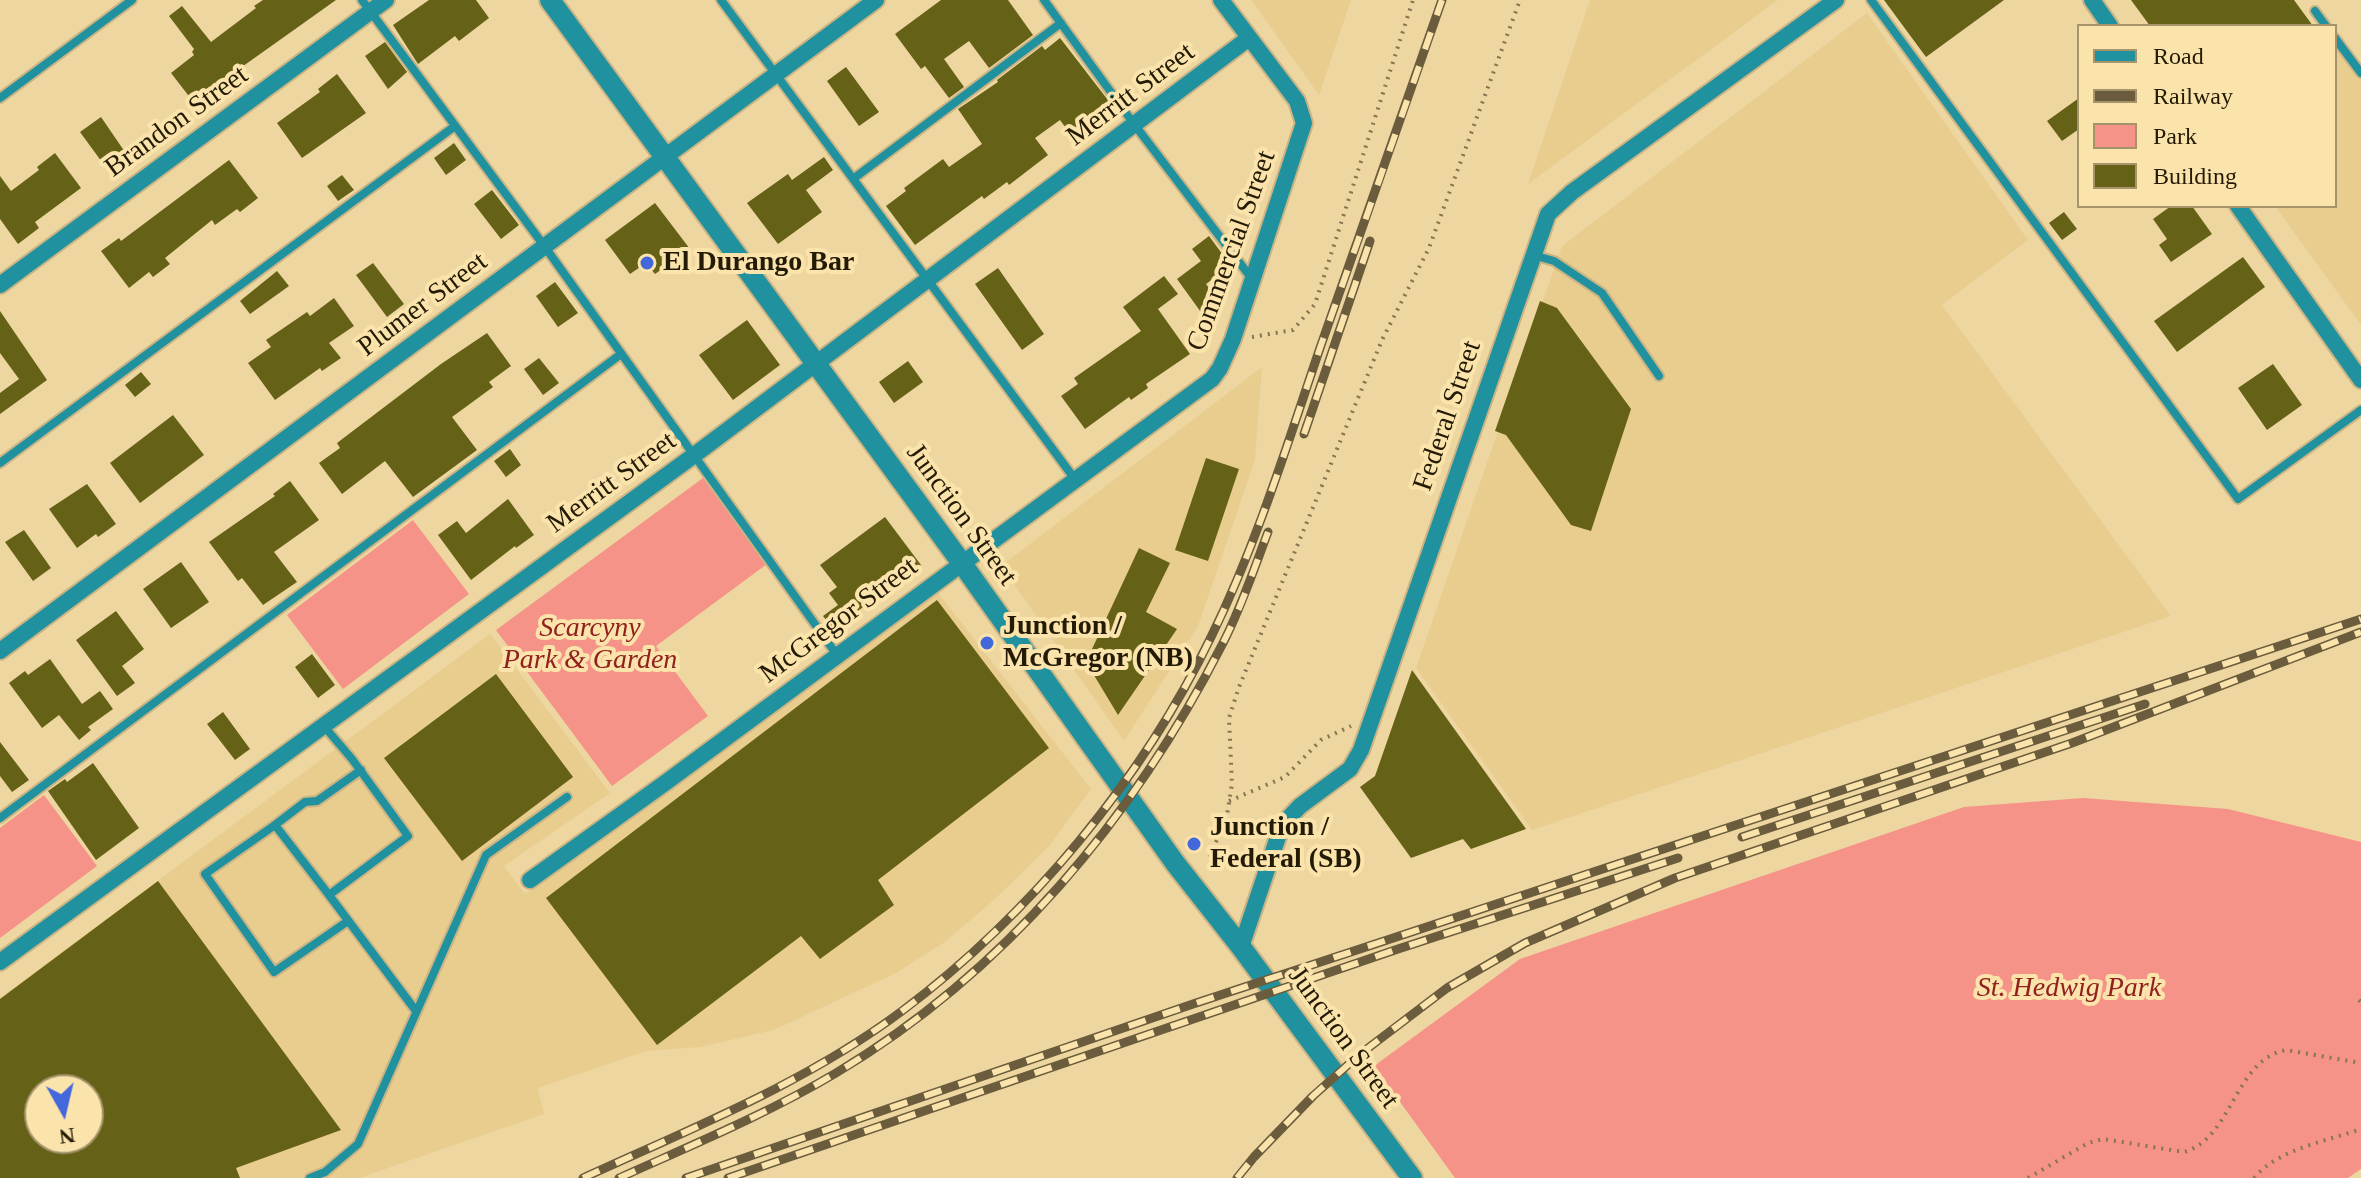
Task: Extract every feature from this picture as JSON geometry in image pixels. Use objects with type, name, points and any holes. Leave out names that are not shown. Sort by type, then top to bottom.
[{"type":"street","name":"Brandon Street","points":[[0,285],[366,6],[386,0]]},
{"type":"street","name":"Junction Street","points":[[550,0],[961,562],[1141,817],[1412,1178]]},
{"type":"street","name":"Plumer Street","points":[[0,651],[876,0]]},
{"type":"street","points":[[1221,0],[1249,38]]},
{"type":"street","name":"Federal Street","points":[[1241,947],[1282,825],[1300,806],[1350,769],[1361,750],[1548,214],[1572,192],[1836,0]]},
{"type":"street","points":[[2092,0],[2109,24]]},
{"type":"street","name":"Commercial Street","points":[[1180,403],[1212,379],[1220,368],[1254,281],[1302,132],[1302,110],[1297,101],[1249,38]]},
{"type":"street","name":"Merritt Street","points":[[0,962],[693,456],[1249,38]]},
{"type":"street","points":[[2239,208],[2359,372]]},
{"type":"street","name":"McGregor Street","points":[[530,880],[1180,403]]},
{"type":"lane","points":[[0,98],[132,0]]},
{"type":"lane","points":[[721,0],[1074,478]]},
{"type":"lane","points":[[1044,0],[1254,281]]},
{"type":"lane","points":[[1871,0],[2238,499],[2361,410]]},
{"type":"lane","points":[[366,6],[545,247],[837,655]]},
{"type":"lane","points":[[2315,11],[2325,24]]},
{"type":"lane","points":[[853,179],[1061,23]]},
{"type":"lane","points":[[2337,41],[2361,73]]},
{"type":"lane","points":[[0,463],[455,126]]},
{"type":"lane","points":[[1532,255],[1554,261],[1602,293],[1659,376]]},
{"type":"lane","points":[[0,818],[621,354]]},
{"type":"lane","points":[[323,725],[361,770],[408,836],[329,895]]},
{"type":"lane","points":[[348,921],[274,972],[205,874],[305,802],[317,801],[361,770]]},
{"type":"lane","points":[[310,1178],[325,1172],[358,1144],[486,855],[567,797]]},
{"type":"lane","points":[[275,825],[416,1011]]},
{"type":"path","points":[[1233,339],[1293,330],[1315,304],[1413,0]]},
{"type":"path","points":[[1210,857],[1227,815],[1232,784],[1229,718],[1239,687],[1382,340],[1429,248],[1520,0]]},
{"type":"path","points":[[1229,801],[1285,777],[1321,740],[1373,716]]},
{"type":"path","points":[[2028,1178],[2088,1143],[2103,1139],[2184,1152],[2195,1148],[2212,1133],[2253,1071],[2275,1052],[2286,1050],[2361,1063]]},
{"type":"path","points":[[2254,1178],[2263,1168],[2282,1157],[2361,1129]]},
{"type":"shaded area","points":[[1251,0],[1351,0],[1319,95]]},
{"type":"shaded area","points":[[1590,0],[1778,0],[1528,184]]},
{"type":"shaded area","points":[[1867,13],[2028,240],[1942,305],[2171,616],[1532,830],[1416,668],[1562,246]]},
{"type":"shaded area","points":[[2337,47],[2361,80],[2361,325],[2276,208],[2337,208]]},
{"type":"shaded area","points":[[1262,367],[1255,460],[1198,626],[1124,741],[1001,566]]},
{"type":"shaded area","points":[[938,593],[1091,789],[1050,845],[994,900],[945,942],[896,973],[774,1030],[700,1047],[646,1051],[538,1088],[544,1114],[359,1178],[0,1178],[0,998],[490,634],[610,793],[504,866],[525,894]]},
{"type":"green space","name":"Scarcyny Park & Garden","points":[[703,478],[767,564],[656,646],[708,716],[612,786],[496,630]]},
{"type":"green space","points":[[413,520],[469,594],[343,689],[287,615]]},
{"type":"green space","points":[[44,795],[97,866],[0,938],[0,828]]},
{"type":"green space","name":"St. Hedwig Park","points":[[2083,798],[2228,809],[2361,842],[2361,1169],[2348,1178],[1455,1178],[1374,1066],[1520,959],[1964,807]]},
{"type":"building","points":[[263,0],[336,0],[195,104],[171,73],[194,55],[194,49],[169,16],[182,6],[211,42]]},
{"type":"building","points":[[429,0],[476,0],[489,18],[459,41],[455,36],[418,64],[393,25]]},
{"type":"building","points":[[941,0],[1008,0],[1033,35],[989,68],[969,41],[944,59],[964,87],[949,98],[925,66],[921,69],[895,34]]},
{"type":"building","points":[[1884,0],[2004,0],[1926,57]]},
{"type":"building","points":[[2131,0],[2294,0],[2312,24],[2149,24]]},
{"type":"building","points":[[1060,38],[1111,104],[1071,135],[1060,120],[1035,138],[1048,155],[1009,185],[1007,182],[984,199],[982,196],[915,245],[886,206],[906,191],[904,188],[943,159],[949,167],[982,144],[958,109],[1042,46],[1045,50]]},
{"type":"building","points":[[385,42],[407,72],[388,89],[365,56]]},
{"type":"building","points":[[846,67],[879,112],[859,126],[827,81]]},
{"type":"building","points":[[337,74],[366,113],[302,158],[277,123],[320,92],[318,89]]},
{"type":"building","points":[[2077,99],[2077,130],[2062,141],[2047,121]]},
{"type":"building","points":[[101,117],[127,155],[107,169],[80,132]]},
{"type":"building","points":[[454,143],[466,160],[446,175],[434,158]]},
{"type":"building","points":[[55,153],[81,188],[35,222],[39,228],[18,244],[0,219],[0,176],[11,191],[39,170],[37,167]]},
{"type":"building","points":[[824,157],[833,170],[806,190],[822,212],[778,244],[747,203],[788,174],[792,180]]},
{"type":"building","points":[[229,160],[258,198],[215,225],[212,220],[165,258],[170,264],[153,277],[149,272],[129,288],[101,251],[119,238],[121,241]]},
{"type":"building","points":[[342,175],[354,190],[338,201],[327,186]]},
{"type":"building","points":[[492,190],[519,225],[501,239],[474,204]]},
{"type":"building","points":[[655,203],[690,249],[655,274],[646,263],[630,274],[605,240]]},
{"type":"building","points":[[2168,208],[2193,208],[2212,234],[2171,262],[2159,245],[2167,239],[2153,219]]},
{"type":"building","points":[[2064,212],[2077,229],[2062,240],[2049,223]]},
{"type":"building","points":[[1209,236],[1231,266],[1206,284],[1220,303],[1203,315],[1177,279],[1201,261],[1192,249]]},
{"type":"building","points":[[2243,257],[2265,287],[2177,352],[2154,321]]},
{"type":"building","points":[[373,263],[404,304],[387,317],[356,275]]},
{"type":"building","points":[[998,268],[1044,334],[1022,350],[975,284]]},
{"type":"building","points":[[277,271],[289,286],[250,314],[240,301]]},
{"type":"building","points":[[1164,276],[1178,294],[1158,309],[1190,354],[1146,384],[1148,388],[1131,400],[1129,397],[1085,429],[1061,396],[1078,384],[1074,378],[1141,331],[1123,307]]},
{"type":"building","points":[[555,282],[578,313],[558,327],[536,296]]},
{"type":"building","points":[[334,298],[354,326],[329,343],[341,358],[322,371],[320,368],[275,400],[248,363],[271,347],[266,340],[307,312],[310,316]]},
{"type":"building","points":[[1540,301],[1557,308],[1631,409],[1591,531],[1571,525],[1506,435],[1495,431]]},
{"type":"building","points":[[0,311],[47,380],[0,414],[0,393],[19,379],[0,353]]},
{"type":"building","points":[[747,320],[780,365],[733,400],[699,355]]},
{"type":"building","points":[[487,333],[511,366],[489,382],[493,387],[452,417],[477,450],[413,497],[385,461],[342,494],[319,463],[340,448],[337,443]]},
{"type":"building","points":[[539,358],[559,383],[543,395],[524,369]]},
{"type":"building","points":[[908,361],[923,382],[894,403],[879,382]]},
{"type":"building","points":[[2273,364],[2302,405],[2267,430],[2238,388]]},
{"type":"building","points":[[141,372],[151,384],[135,397],[125,385]]},
{"type":"building","points":[[173,415],[204,455],[140,503],[110,463]]},
{"type":"building","points":[[510,449],[521,465],[506,477],[494,461]]},
{"type":"building","points":[[1206,458],[1239,469],[1208,561],[1175,550]]},
{"type":"building","points":[[290,481],[319,520],[274,552],[297,582],[263,605],[242,578],[238,581],[209,542],[275,496],[273,494]]},
{"type":"building","points":[[87,484],[116,524],[77,548],[49,509]]},
{"type":"building","points":[[508,499],[534,535],[471,580],[438,535],[457,521],[466,533]]},
{"type":"building","points":[[885,517],[921,565],[833,629],[823,616],[838,605],[829,593],[837,587],[820,565]]},
{"type":"building","points":[[24,530],[51,568],[33,581],[5,542]]},
{"type":"building","points":[[1139,548],[1170,563],[1146,612],[1177,629],[1118,715],[1086,662]]},
{"type":"building","points":[[181,562],[209,602],[171,628],[143,589]]},
{"type":"building","points":[[937,600],[1049,748],[878,880],[894,905],[820,959],[801,936],[657,1045],[546,898]]},
{"type":"building","points":[[116,611],[144,649],[122,666],[135,683],[117,696],[76,640]]},
{"type":"building","points":[[312,654],[335,685],[318,698],[295,667]]},
{"type":"building","points":[[50,659],[82,704],[100,691],[113,709],[88,727],[91,730],[79,740],[59,715],[42,728],[9,683],[25,671],[28,675]]},
{"type":"building","points":[[1412,670],[1526,829],[1471,849],[1463,839],[1411,858],[1360,787],[1375,776]]},
{"type":"building","points":[[496,674],[573,777],[462,861],[384,758]]},
{"type":"building","points":[[223,712],[250,749],[235,760],[207,724]]},
{"type":"building","points":[[0,742],[29,780],[12,792],[0,776]]},
{"type":"building","points":[[93,763],[139,828],[96,860],[48,791]]},
{"type":"building","points":[[158,881],[341,1130],[236,1168],[240,1178],[0,1178],[0,999]]},
{"type":"railway","points":[[583,1178],[788,1082],[865,1037],[902,1011],[995,932],[1079,841],[1117,792],[1184,689],[1243,565],[1442,0]]},
{"type":"railway","points":[[1304,434],[1370,241]]},
{"type":"railway","points":[[619,1178],[756,1116],[836,1073],[898,1033],[955,988],[1009,939],[1060,886],[1149,770],[1188,708],[1223,643],[1268,532]]},
{"type":"railway","points":[[686,1178],[1193,1004],[2361,619]]},
{"type":"railway","points":[[1237,1178],[1313,1096],[1359,1055],[1447,988],[1525,943],[1675,878],[2072,743],[2361,632]]},
{"type":"railway","points":[[1742,837],[2145,704]]},
{"type":"railway","points":[[728,1178],[1398,949],[1678,858]]},
{"type":"place","name":"El Durango Bar","points":[[647,263]]},
{"type":"place","name":"Junction / McGregor (NB)","points":[[987,643]]},
{"type":"place","name":"Junction / Federal (SB)","points":[[1194,844]]}]
